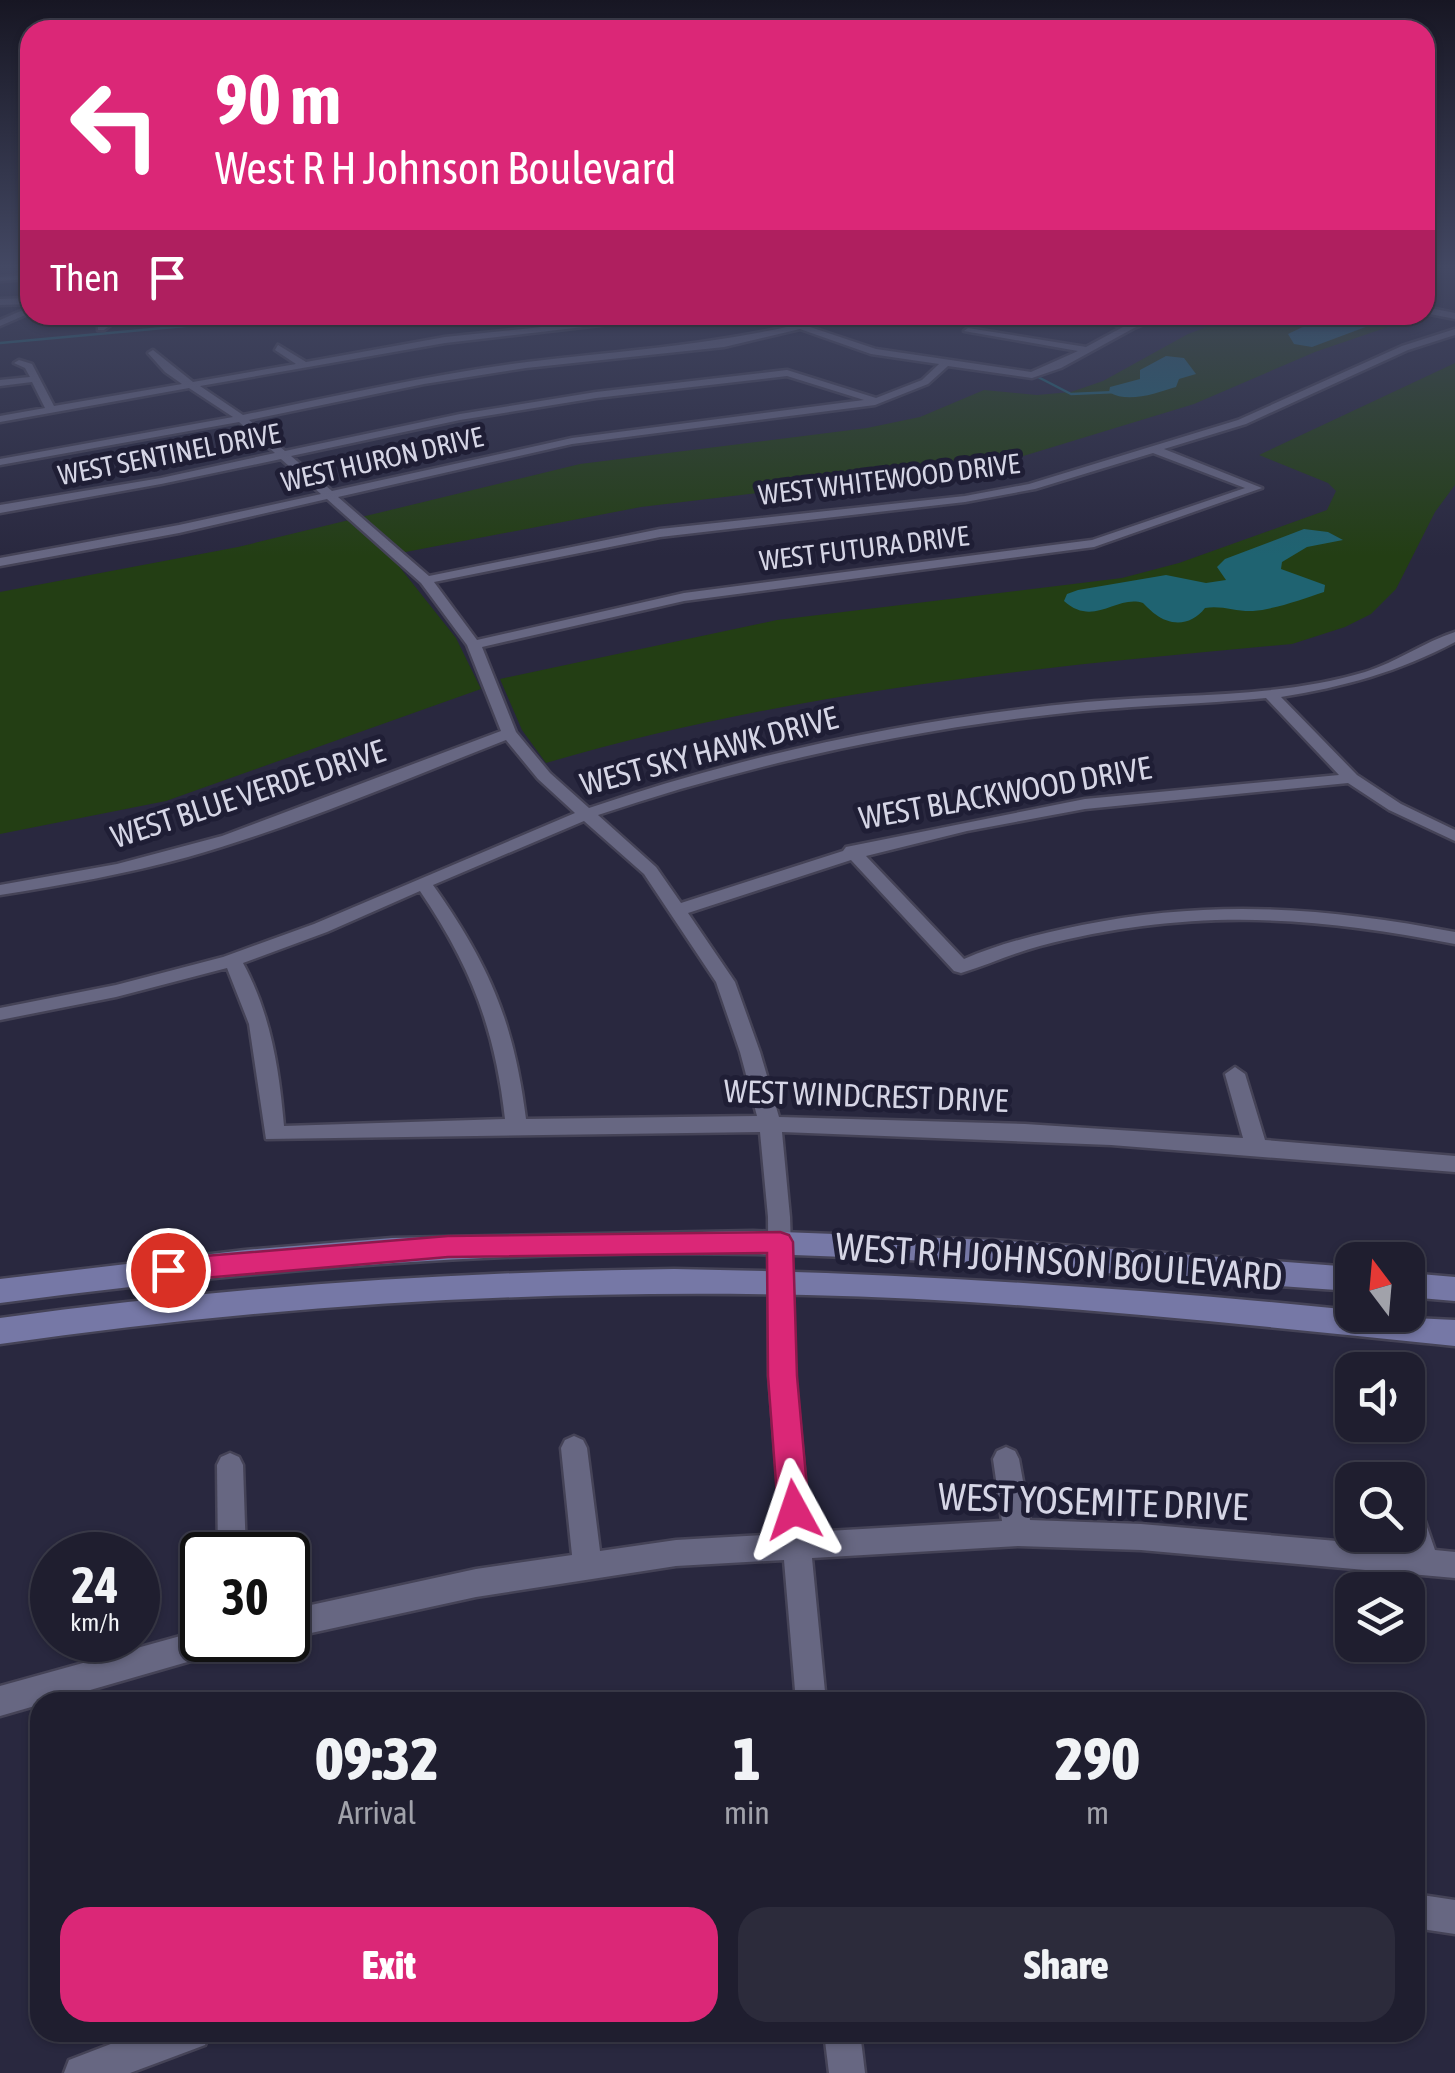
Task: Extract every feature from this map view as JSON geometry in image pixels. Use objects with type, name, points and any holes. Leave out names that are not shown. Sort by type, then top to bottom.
[{"type":"main road","name":"WEST R H JOHNSON BOULEVARD","points":[[0,1291],[202,1266],[390,1250],[564,1243],[1455,1333]]},
{"type":"main road","name":"WEST R H JOHNSON BOULEVARD","points":[[0,1331],[166,1310],[400,1289],[581,1282],[781,1263],[1136,1258],[1335,1277]]},
{"type":"main road","points":[[1425,1287],[1455,1290]]},
{"type":"street","points":[[160,362],[241,418],[426,580],[474,645],[510,733],[544,776],[650,870],[724,982],[750,1052],[770,1124],[781,1263],[782,1376],[810,1692]]},
{"type":"street","points":[[299,362],[304,365]]},
{"type":"street","points":[[0,419],[322,362]]},
{"type":"street","points":[[0,462],[461,375],[575,362]]},
{"type":"street","points":[[931,362],[1032,374],[1065,362]]},
{"type":"street","name":"WEST WHITEWOOD DRIVE","points":[[426,580],[660,533],[1001,494],[1242,422],[1375,362]]},
{"type":"street","points":[[19,363],[29,366],[52,412]]},
{"type":"street","name":"WEST HURON DRIVE","points":[[0,562],[179,529],[572,441],[875,402],[925,382],[944,364]]},
{"type":"street","name":"WEST SENTINEL DRIVE","points":[[0,509],[515,406],[787,373],[845,388],[875,402]]},
{"type":"street","points":[[0,384],[35,378]]},
{"type":"street","name":"WEST FUTURA DRIVE","points":[[474,645],[733,589],[1094,542],[1256,488],[1156,450]]},
{"type":"street","name":"WEST SKY HAWK DRIVE","points":[[0,1014],[105,995],[232,961],[588,813],[722,771],[824,747],[1082,707],[1269,693],[1356,679],[1395,668],[1455,636]]},
{"type":"street","points":[[1269,693],[1351,778],[1394,807],[1455,836]]},
{"type":"street","name":"WEST BLUE VERDE DRIVE","points":[[0,890],[104,874],[189,852],[296,816],[510,733]]},
{"type":"street","name":"WEST BLACKWOOD DRIVE","points":[[678,910],[852,852],[979,823],[1142,796],[1351,778]]},
{"type":"street","points":[[852,852],[961,967],[996,951],[1177,912],[1251,909],[1368,920],[1455,938]]},
{"type":"street","points":[[423,884],[456,928],[490,990],[510,1060],[516,1125]]},
{"type":"street","name":"WEST WINDCREST DRIVE","points":[[232,961],[253,996],[267,1043],[274,1134],[516,1125],[770,1124],[1039,1134],[1455,1164]]},
{"type":"street","points":[[1236,1074],[1256,1147]]},
{"type":"street","points":[[574,1448],[587,1564]]},
{"type":"street","points":[[1006,1460],[1018,1532]]},
{"type":"street","points":[[230,1465],[231,1532]]},
{"type":"street","name":"WEST YOSEMITE DRIVE","points":[[310,1619],[476,1583],[587,1564],[796,1544],[1018,1532],[1140,1537],[1455,1565]]},
{"type":"street","points":[[1421,1552],[1424,1560]]},
{"type":"street","points":[[32,1692],[180,1651]]},
{"type":"street","points":[[0,1701],[30,1693]]},
{"type":"street","points":[[1425,1913],[1455,1917]]},
{"type":"street","points":[[82,2073],[165,2042]]},
{"type":"street","points":[[843,2042],[846,2073]]},
{"type":"shaded area","points":[[1138,362],[1292,362],[1194,404],[997,464],[641,507],[390,555],[456,638],[481,689],[166,801],[0,834],[0,592],[238,547],[580,464],[867,428],[920,417],[984,390],[1037,395],[1071,392],[1103,381]]},
{"type":"shaded area","points":[[1155,362],[1187,362],[1196,374],[1179,379],[1176,387],[1142,396],[1125,397],[1109,392],[1110,387],[1140,379],[1140,370]]},
{"type":"shaded area","points":[[1455,363],[1455,485],[1435,512],[1396,589],[1371,614],[1345,627],[1292,644],[1010,673],[823,700],[730,717],[546,763],[522,730],[500,679],[777,620],[1122,578],[1179,563],[1327,510],[1336,491],[1328,483],[1259,455]]},
{"type":"shaded area","points":[[1304,529],[1328,532],[1343,540],[1307,547],[1282,562],[1281,569],[1325,585],[1324,592],[1289,603],[1253,611],[1205,608],[1188,621],[1175,622],[1133,601],[1085,611],[1064,601],[1067,594],[1078,590],[1166,575],[1206,583],[1226,580],[1217,567],[1225,559]]},
{"type":"waterway","points":[[1038,377],[1071,394],[1116,392]]},
{"type":"route","points":[[168,1270],[296,1256],[448,1247],[780,1242],[782,1376],[794,1510]]}]
